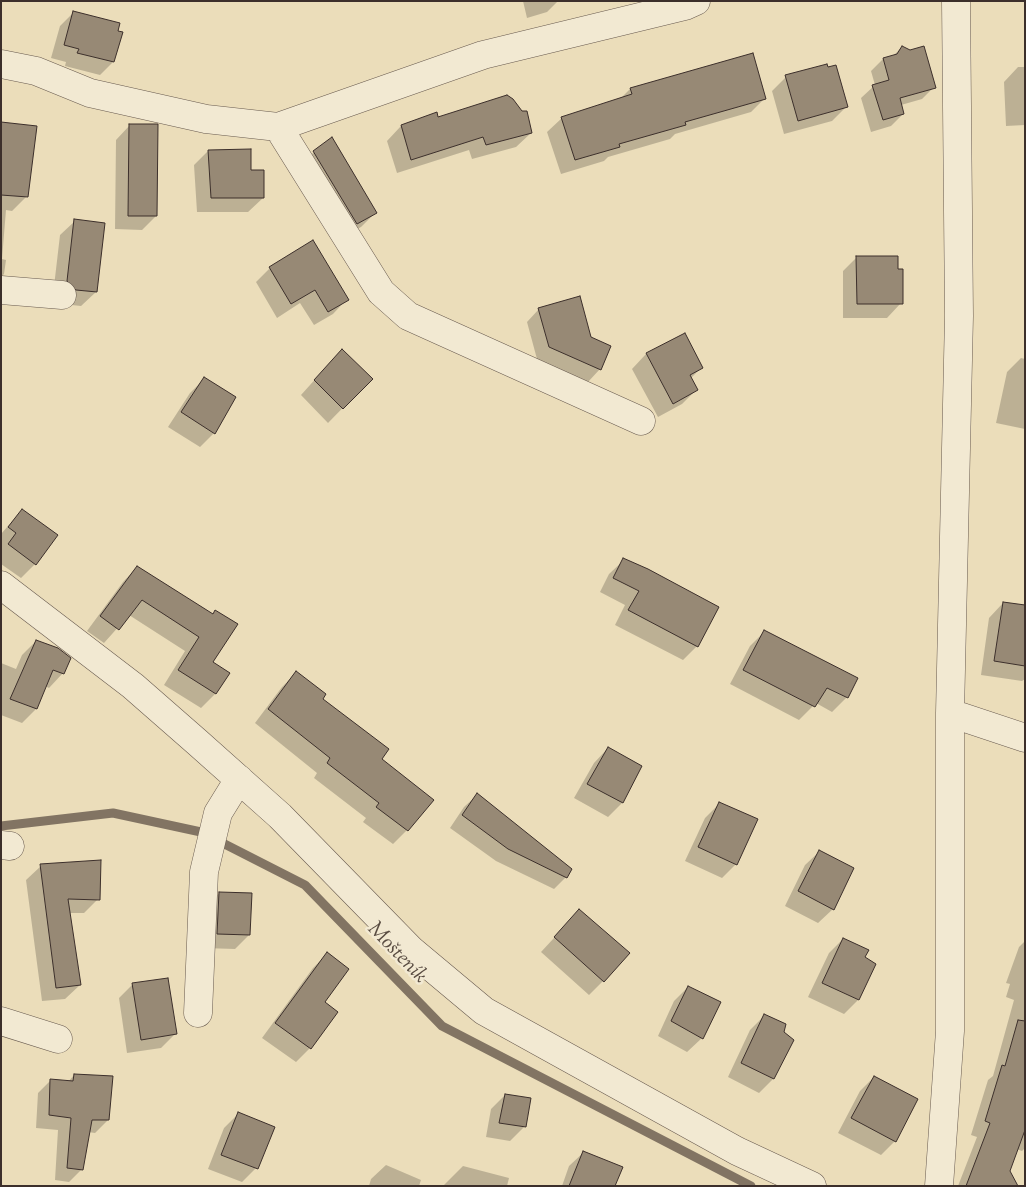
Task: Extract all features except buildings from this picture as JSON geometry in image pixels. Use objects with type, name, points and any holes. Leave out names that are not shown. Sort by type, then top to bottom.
[{"type":"street","points":[[1,64],[36,71],[90,93],[206,119],[278,127],[483,55],[685,6],[696,1]]},
{"type":"street","points":[[939,1186],[950,1031],[950,713],[959,316],[956,1]]},
{"type":"street","points":[[278,127],[382,292],[408,316],[641,421]]},
{"type":"street","points":[[1,290],[62,295]]},
{"type":"street","points":[[1,585],[134,686],[280,816],[411,950],[484,1011],[737,1151],[812,1186]]},
{"type":"street","points":[[950,713],[1025,738]]},
{"type":"street","points":[[198,1013],[204,872],[218,813],[239,779]]},
{"type":"street","points":[[1,1021],[58,1039]]},
{"type":"waterway","name":"Mošteník","points":[[1,826],[113,813],[201,832],[305,885],[442,1026],[751,1186]]}]
